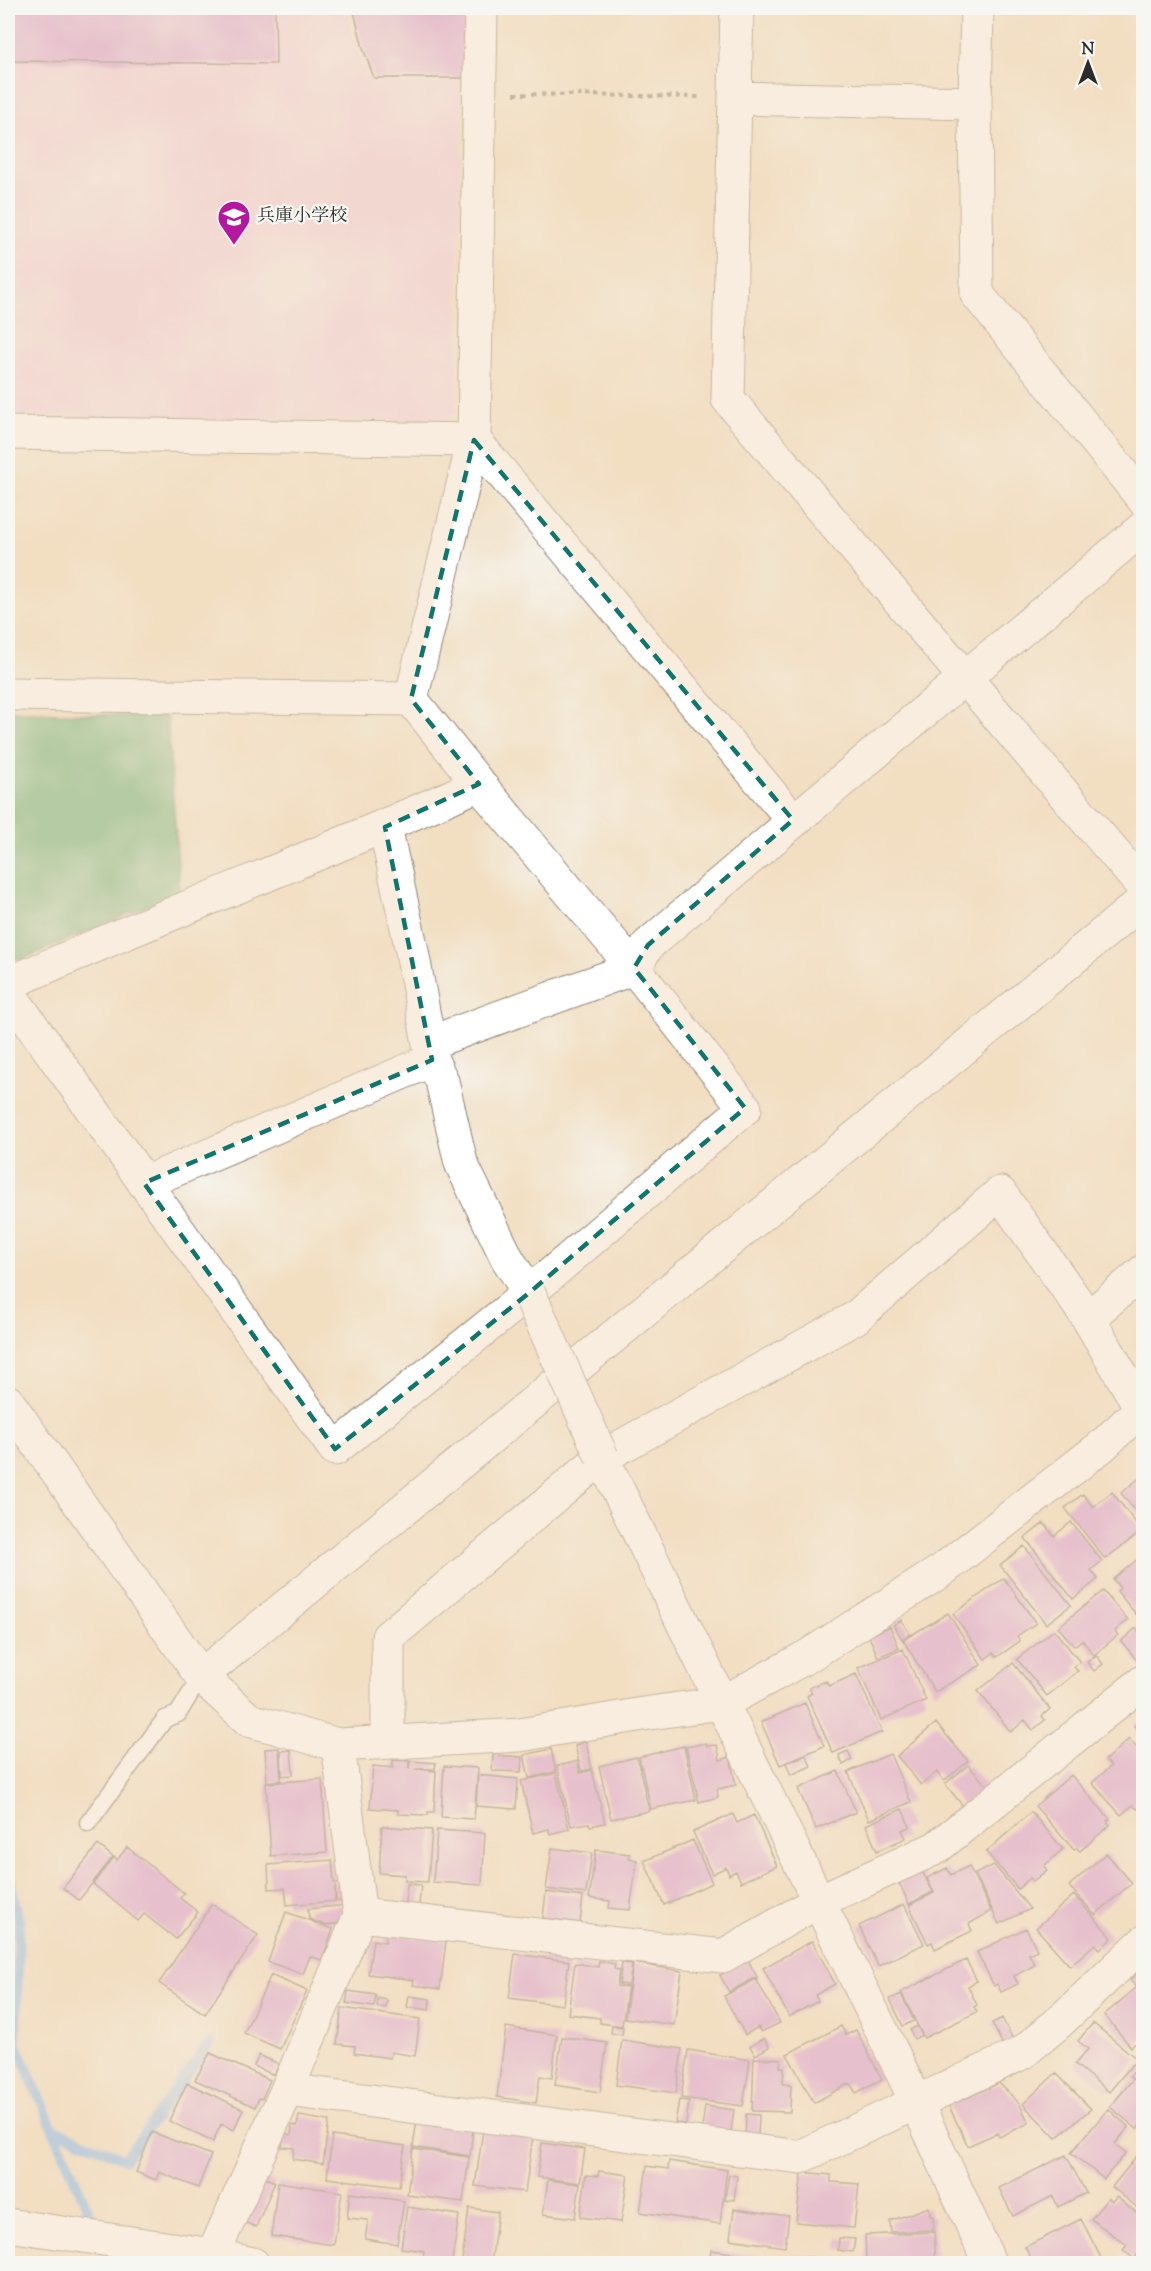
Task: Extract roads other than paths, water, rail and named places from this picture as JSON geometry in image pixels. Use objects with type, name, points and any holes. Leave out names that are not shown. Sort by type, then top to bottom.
[{"type":"street","points":[[411,699],[474,440],[481,8]]},
{"type":"street","points":[[737,8],[728,399],[1143,888]]},
{"type":"street","points":[[977,8],[975,103],[977,294],[1143,500]]},
{"type":"street","points":[[735,98],[975,103]]},
{"type":"street","points":[[8,434],[474,440],[793,820]]},
{"type":"street","points":[[144,1183],[430,1052],[634,968],[648,945],[793,820],[1143,527]]},
{"type":"street","points":[[8,694],[411,699]]},
{"type":"street","points":[[8,992],[335,1449],[529,1293],[745,1108],[634,968],[479,784],[411,699]]},
{"type":"street","points":[[8,984],[88,948],[385,827],[479,784]]},
{"type":"street","points":[[385,827],[411,946],[430,1052],[441,1081],[461,1163],[507,1258],[529,1293],[602,1458],[916,2101],[990,2264]]},
{"type":"street","points":[[201,1676],[1143,900]]},
{"type":"street","points":[[8,1402],[201,1676],[249,1720],[338,1745],[520,1735],[722,1703],[808,1656],[941,1571],[1102,1446],[1142,1412],[1088,1318],[1000,1193],[855,1318],[602,1458],[388,1637],[388,1742]]},
{"type":"street","points":[[1088,1318],[1143,1270]]},
{"type":"street","points":[[360,1915],[723,1956],[819,1901],[936,1848],[1143,1681]]},
{"type":"street","points":[[213,2255],[287,2090],[360,1915],[338,1745]]},
{"type":"street","points":[[287,2090],[800,2157],[1022,2053],[1057,2024],[1143,1942]]},
{"type":"street","points":[[8,2225],[213,2255],[253,2264]]},
{"type":"lane","points":[[88,1823],[165,1719],[178,1714],[201,1676]]},
{"type":"waterway","points":[[8,1870],[19,1921],[16,2043],[98,2233]]},
{"type":"waterway","points":[[54,2129],[125,2159],[210,2043]]},
{"type":"place","name":"兵庫小学校","points":[[234,246]]}]
